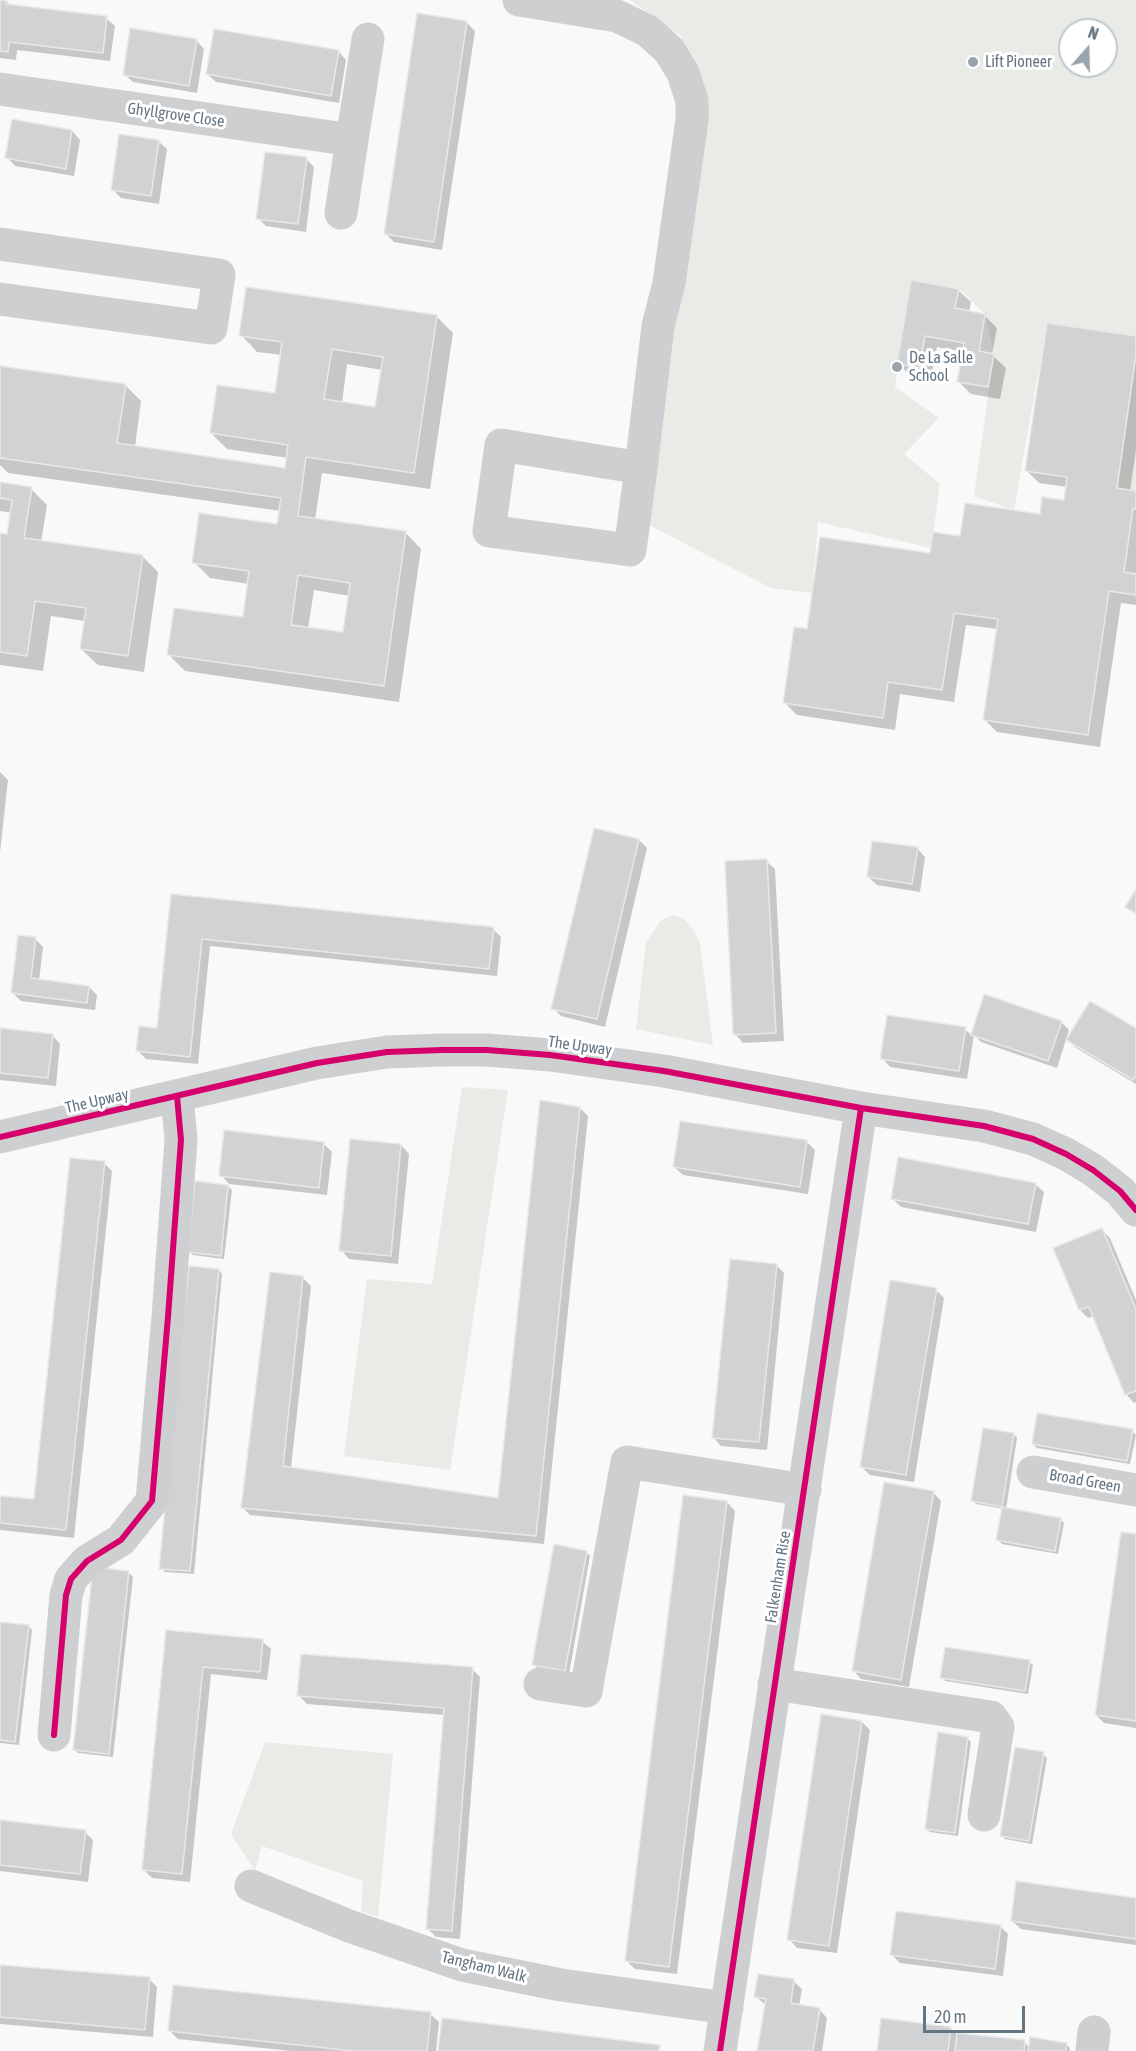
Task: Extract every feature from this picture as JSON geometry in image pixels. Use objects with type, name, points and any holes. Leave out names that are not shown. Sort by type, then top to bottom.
[{"type":"street","points":[[519,0],[617,16],[648,31],[669,50],[683,73],[692,101],[692,120],[669,283],[658,326],[630,550],[489,531],[501,445],[640,468]]},
{"type":"street","points":[[341,213],[369,39]]},
{"type":"street","name":"Ghyllgrove Close","points":[[0,89],[352,140]]},
{"type":"street","points":[[0,244],[219,275],[211,328],[0,299]]},
{"type":"street","name":"The Upway","points":[[0,1137],[328,1061],[387,1052],[487,1050],[550,1055],[664,1071],[861,1108],[984,1126],[1033,1139],[1066,1154],[1093,1170],[1120,1191],[1136,1210]]},
{"type":"street","points":[[54,1735],[66,1595],[71,1579],[87,1561],[121,1540],[152,1501],[181,1140],[177,1096]]},
{"type":"street","name":"Falkenham Rise","points":[[720,2051],[861,1108]]},
{"type":"street","points":[[540,1684],[586,1691],[627,1462],[805,1490]]},
{"type":"street","name":"Broad Green","points":[[1034,1472],[1136,1490]]},
{"type":"street","points":[[774,1684],[991,1717],[998,1727],[984,1815]]},
{"type":"street","name":"Tangham Walk","points":[[251,1886],[349,1926],[462,1965],[561,1985],[727,2008]]},
{"type":"shaded area","points":[[630,0],[1136,0],[1136,336],[1047,323],[1014,510],[974,496],[994,354],[985,314],[959,289],[912,280],[895,387],[939,418],[904,454],[940,484],[931,548],[818,522],[812,593],[771,588],[639,520],[700,104],[681,36]]},
{"type":"shaded area","points":[[1136,355],[1136,491],[1117,488]]},
{"type":"shaded area","points":[[672,915],[683,918],[692,928],[700,943],[713,1045],[636,1029],[646,942],[661,920]]},
{"type":"shaded area","points":[[462,1087],[508,1090],[450,1470],[344,1456],[367,1279],[432,1284]]},
{"type":"shaded area","points":[[265,1742],[393,1754],[378,1917],[361,1911],[363,1881],[262,1846],[255,1871],[231,1834]]},
{"type":"building","points":[[0,0],[6,0],[6,4],[107,16],[103,53],[9,42],[8,52],[0,51]]},
{"type":"building","points":[[417,13],[467,21],[434,242],[384,234]]},
{"type":"building","points":[[130,28],[197,39],[189,86],[123,75]]},
{"type":"building","points":[[214,29],[339,50],[331,96],[206,74]]},
{"type":"building","points":[[12,119],[72,130],[66,169],[5,158]]},
{"type":"building","points":[[119,134],[159,140],[151,196],[111,190]]},
{"type":"building","points":[[265,152],[307,157],[298,224],[256,219]]},
{"type":"building","points":[[911,280],[959,289],[955,308],[985,314],[979,351],[994,354],[988,387],[957,382],[964,343],[925,336],[919,368],[897,364]]},
{"type":"building","points":[[246,287],[437,315],[414,473],[306,457],[298,516],[406,531],[384,686],[167,655],[174,608],[243,617],[249,571],[192,563],[199,513],[277,524],[281,498],[0,458],[0,366],[126,384],[117,443],[285,468],[288,445],[210,433],[217,385],[275,393],[282,342],[239,336]],"holes":[[[332,349],[383,357],[375,407],[324,399]],[[298,575],[350,583],[343,632],[291,625]]]},
{"type":"building","points":[[1047,323],[1136,336],[1136,355],[1117,488],[1136,491],[1136,509],[1133,508],[1124,572],[1136,574],[1136,595],[1109,591],[1088,735],[983,720],[998,619],[954,613],[942,690],[888,682],[883,718],[783,703],[794,627],[807,629],[820,537],[930,553],[933,532],[960,536],[965,503],[1040,514],[1042,497],[1064,500],[1067,477],[1025,471]]},
{"type":"building","points":[[0,482],[32,487],[24,538],[143,555],[128,656],[80,649],[86,608],[35,601],[27,656],[0,652],[0,533],[7,534],[12,500],[0,498]]},
{"type":"building","points":[[594,828],[639,839],[597,1019],[551,1009]]},
{"type":"building","points":[[872,841],[918,847],[912,884],[867,877]]},
{"type":"building","points":[[767,859],[776,1033],[733,1035],[725,861]]},
{"type":"building","points":[[1136,889],[1136,914],[1125,907]]},
{"type":"building","points":[[171,894],[494,927],[489,969],[202,939],[190,1057],[136,1051],[139,1026],[157,1028]]},
{"type":"building","points":[[18,935],[36,937],[31,978],[89,986],[87,1003],[11,993]]},
{"type":"building","points":[[984,994],[1062,1021],[1048,1061],[971,1035]]},
{"type":"building","points":[[1090,1001],[1136,1028],[1136,1076],[1133,1080],[1066,1040]]},
{"type":"building","points":[[887,1015],[966,1027],[959,1071],[880,1059]]},
{"type":"building","points":[[0,1028],[53,1034],[48,1078],[0,1073]]},
{"type":"building","points":[[540,1100],[580,1107],[536,1536],[241,1508],[270,1272],[303,1276],[283,1466],[498,1498]]},
{"type":"building","points":[[680,1121],[807,1140],[800,1187],[673,1167]]},
{"type":"building","points":[[224,1130],[324,1142],[319,1188],[219,1176]]},
{"type":"building","points":[[350,1139],[401,1144],[391,1256],[339,1251]]},
{"type":"building","points":[[898,1157],[1036,1183],[1028,1224],[891,1199]]},
{"type":"building","points":[[70,1158],[105,1161],[66,1530],[0,1523],[0,1496],[34,1499]]},
{"type":"building","points":[[195,1181],[228,1185],[221,1256],[188,1252]]},
{"type":"building","points":[[1102,1228],[1136,1309],[1136,1391],[1125,1395],[1089,1307],[1079,1310],[1053,1248]]},
{"type":"building","points":[[730,1259],[777,1264],[759,1442],[712,1438]]},
{"type":"building","points":[[189,1266],[219,1269],[190,1571],[159,1569]]},
{"type":"building","points":[[890,1280],[937,1288],[906,1475],[860,1467]]},
{"type":"building","points":[[1037,1413],[1133,1429],[1127,1461],[1032,1444]]},
{"type":"building","points":[[983,1428],[1014,1433],[1002,1507],[971,1501]]},
{"type":"building","points":[[884,1482],[934,1491],[901,1680],[852,1671]]},
{"type":"building","points":[[683,1495],[727,1501],[669,1967],[625,1961]]},
{"type":"building","points":[[1002,1507],[1061,1518],[1055,1551],[996,1540]]},
{"type":"building","points":[[1121,1532],[1136,1534],[1136,1721],[1095,1715]]},
{"type":"building","points":[[554,1544],[587,1551],[565,1671],[532,1665]]},
{"type":"building","points":[[93,1567],[129,1571],[109,1754],[73,1750]]},
{"type":"building","points":[[0,1622],[29,1625],[15,1742],[0,1740]]},
{"type":"building","points":[[166,1630],[263,1639],[260,1672],[203,1667],[182,1874],[142,1870]]},
{"type":"building","points":[[945,1647],[1030,1660],[1025,1691],[940,1678]]},
{"type":"building","points":[[301,1654],[473,1667],[452,1931],[426,1929],[444,1708],[297,1696]]},
{"type":"building","points":[[821,1714],[862,1721],[829,1946],[787,1940]]},
{"type":"building","points":[[938,1732],[968,1737],[955,1833],[925,1829]]},
{"type":"building","points":[[1015,1747],[1044,1752],[1029,1841],[1000,1836]]},
{"type":"building","points":[[0,1820],[86,1830],[80,1874],[0,1865]]},
{"type":"building","points":[[1016,1881],[1136,1898],[1136,1939],[1011,1921]]},
{"type":"building","points":[[896,1911],[1001,1925],[995,1969],[890,1955]]},
{"type":"building","points":[[0,1965],[150,1977],[145,2030],[0,2017]]},
{"type":"building","points":[[758,1974],[794,1979],[791,2003],[820,2008],[813,2051],[757,2051],[766,1999],[754,1997]]},
{"type":"building","points":[[173,1985],[431,2012],[427,2051],[354,2051],[168,2031]]},
{"type":"building","points":[[442,2018],[660,2045],[659,2051],[438,2051]]},
{"type":"building","points":[[881,2018],[951,2027],[948,2051],[877,2051]]},
{"type":"building","points":[[957,2033],[1025,2040],[1024,2051],[955,2051]]},
{"type":"building","points":[[1030,2037],[1067,2043],[1066,2051],[1028,2051]]},
{"type":"cycle path","points":[[0,1137],[317,1063],[387,1052],[487,1050],[550,1055],[664,1071],[861,1108],[984,1126],[1033,1139],[1066,1154],[1093,1170],[1120,1191],[1136,1210]]},
{"type":"cycle path","points":[[54,1735],[66,1595],[71,1579],[87,1561],[121,1540],[152,1501],[181,1140],[177,1096]]},
{"type":"cycle path","points":[[720,2051],[861,1108]]},
{"type":"place","name":"Lift Pioneer","points":[[973,62]]},
{"type":"place","name":"De La Salle School","points":[[897,367]]}]
